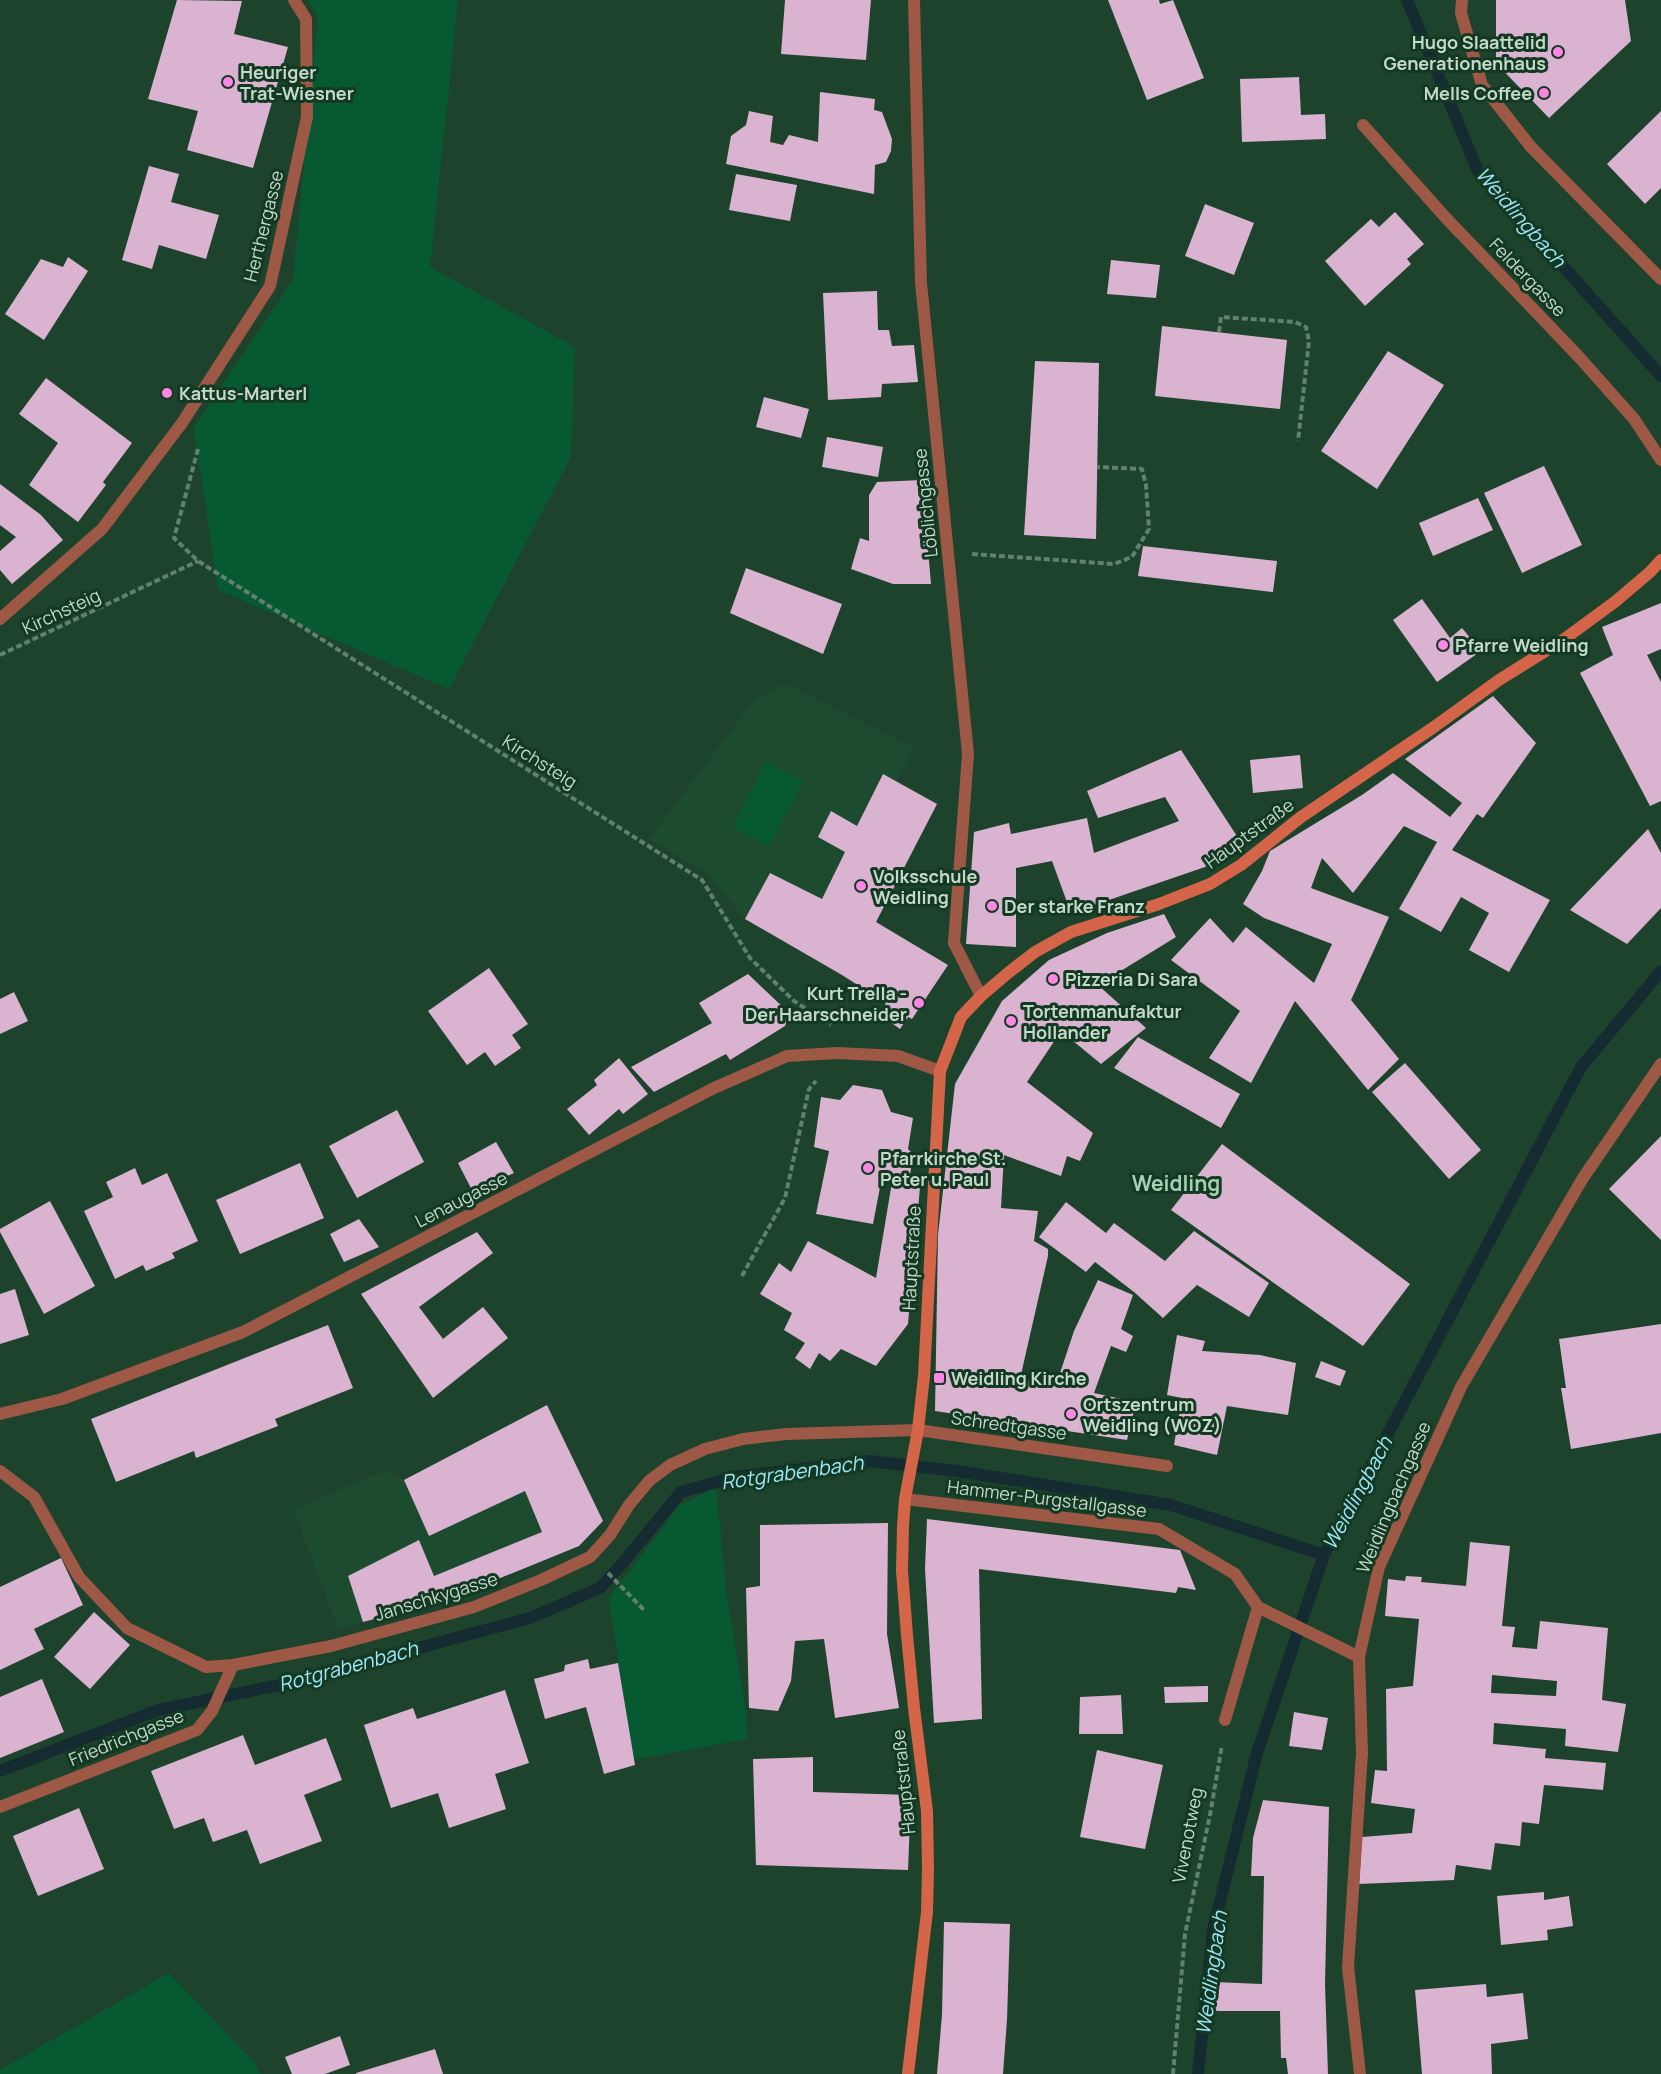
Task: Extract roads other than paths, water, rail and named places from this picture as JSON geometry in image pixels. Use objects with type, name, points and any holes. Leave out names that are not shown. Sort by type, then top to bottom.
[{"type":"main road","name":"Hauptstraße","points":[[908,2074],[927,1912],[928,1868],[927,1811],[914,1708],[902,1571],[906,1493],[918,1430],[924,1376],[940,1071],[961,1017],[981,996],[1035,952],[1071,932],[1159,904],[1210,884],[1240,865],[1301,817],[1499,680],[1563,640],[1616,601],[1661,560]]},
{"type":"street","name":"Herthergasse","points":[[0,619],[102,529],[182,423],[270,286],[307,117],[306,19],[294,0]]},
{"type":"street","name":"Löblichgasse","points":[[914,0],[921,283],[968,754],[954,943],[981,996]]},
{"type":"street","points":[[1462,0],[1461,13],[1482,85],[1531,147],[1661,279]]},
{"type":"street","name":"Feldergasse","points":[[1363,125],[1446,218],[1580,357],[1634,419],[1661,460]]},
{"type":"street","name":"Lenaugasse","points":[[0,1414],[62,1400],[243,1332],[714,1088],[787,1056],[837,1053],[898,1056],[940,1071]]},
{"type":"street","name":"Weidlingbachgasse","points":[[1360,2074],[1348,1967],[1362,1753],[1359,1657],[1378,1567],[1461,1387],[1583,1178],[1661,1065]]},
{"type":"street","name":"Schredtgasse","points":[[918,1430],[1167,1466]]},
{"type":"street","name":"Janschkygasse","points":[[0,1470],[34,1497],[79,1577],[127,1628],[206,1667],[233,1665],[331,1646],[474,1607],[541,1580],[590,1557],[610,1535],[629,1505],[649,1481],[670,1465],[705,1449],[743,1439],[786,1434],[918,1430]]},
{"type":"street","name":"Hammer-Purgstallgasse","points":[[906,1493],[1160,1529],[1235,1574],[1258,1606],[1359,1657]]},
{"type":"street","points":[[1226,1720],[1258,1606]]},
{"type":"street","name":"Friedrichgasse","points":[[0,1807],[196,1730],[212,1711],[233,1665]]},
{"type":"waterway","name":"Weidlingbach","points":[[1407,0],[1478,171],[1661,376]]},
{"type":"waterway","name":"Weidlingbach","points":[[1198,2074],[1213,1930],[1257,1753],[1324,1555],[1581,1067],[1661,971]]},
{"type":"waterway","name":"Rotgrabenbach","points":[[0,1771],[158,1710],[284,1684],[530,1618],[600,1588],[681,1492],[734,1477],[869,1461],[957,1471],[1171,1505],[1324,1555]]},
{"type":"place","name":"Hugo Slaattelid Generationenhaus","points":[[1558,52]]},
{"type":"place","name":"Heuriger Trat-Wiesner","points":[[228,82]]},
{"type":"place","name":"Mells Coffee","points":[[1544,93]]},
{"type":"place","name":"Kattus-Marterl","points":[[167,393]]},
{"type":"place","name":"Pfarre Weidling","points":[[1443,645]]},
{"type":"place","name":"Volksschule Weidling","points":[[861,886]]},
{"type":"place","name":"Der starke Franz","points":[[992,906]]},
{"type":"place","name":"Pizzeria Di Sara","points":[[1053,979]]},
{"type":"place","name":"Kurt Trella - Der Haarschneider","points":[[919,1003]]},
{"type":"place","name":"Tortenmanufaktur Hollander","points":[[1011,1021]]},
{"type":"place","name":"Pfarrkirche St. Peter u. Paul","points":[[868,1168]]},
{"type":"place","name":"Weidling Kirche","points":[[939,1378]]},
{"type":"place","name":"Ortszentrum Weidling (WOZ)","points":[[1071,1414]]},
{"type":"district","name":"Weidling","points":[[1176,1183]]}]
